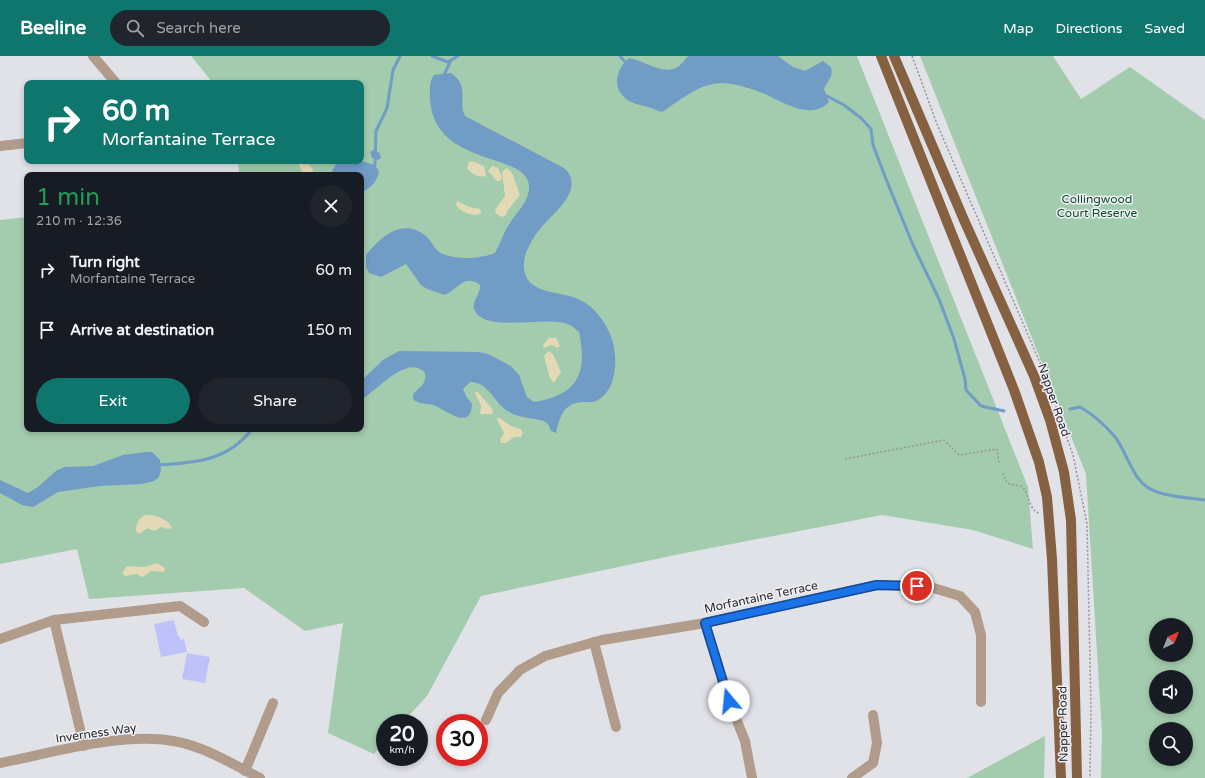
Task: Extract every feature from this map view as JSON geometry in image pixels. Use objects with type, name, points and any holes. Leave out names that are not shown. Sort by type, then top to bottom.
[{"type":"main road","name":"Napper Road","points":[[881,56],[1014,390],[1039,462],[1047,497],[1052,559],[1061,778]]},
{"type":"main road","name":"Napper Road","points":[[894,56],[964,220],[1042,394],[1064,472],[1071,520],[1077,778]]},
{"type":"street","points":[[93,56],[113,80]]},
{"type":"street","points":[[0,146],[24,143]]},
{"type":"street","name":"Morfantaine Terrace","points":[[488,716],[498,693],[520,670],[544,656],[594,642],[705,623],[877,585],[930,587],[960,596],[976,612],[981,635],[980,702]]},
{"type":"street","points":[[0,639],[54,620],[180,606],[204,622]]},
{"type":"street","points":[[54,620],[84,746]]},
{"type":"street","points":[[705,623],[729,701],[745,740],[752,778]]},
{"type":"street","points":[[594,642],[616,727]]},
{"type":"street","points":[[245,771],[273,703]]},
{"type":"street","points":[[852,778],[873,763],[877,743],[873,715]]},
{"type":"street","name":"Inverness Way","points":[[0,763],[84,746],[141,739],[173,741],[208,752],[260,778]]},
{"type":"path","points":[[912,56],[937,124],[1052,392],[1073,455],[1087,524],[1091,708],[1090,778]]},
{"type":"path","points":[[845,458],[944,440],[959,455],[997,449],[999,463]]},
{"type":"path","points":[[1003,473],[1007,483],[1021,486],[1024,489],[1035,511],[1040,513]]},
{"type":"green space","points":[[191,56],[857,56],[1028,487],[1033,549],[973,530],[882,515],[680,554],[481,596],[427,696],[410,714],[376,714],[376,752],[374,754],[328,733],[343,623],[305,631],[244,588],[89,599],[77,549],[0,564],[0,220],[24,217],[24,432],[364,432],[364,172],[239,172],[238,164],[364,164],[364,80],[211,80]]},
{"type":"green space","name":"Collingwood Court Reserve","points":[[920,56],[1053,56],[1081,99],[1130,67],[1205,120],[1205,778],[1101,778],[1102,733],[1086,474]]},
{"type":"green space","points":[[1045,736],[1044,778],[967,778]]},
{"type":"sand","points":[[472,161],[484,166],[486,176],[478,176],[473,174],[467,168],[469,162]]},
{"type":"sand","points":[[298,164],[309,164],[313,172],[302,172]]},
{"type":"sand","points":[[492,166],[498,168],[502,178],[500,181],[497,181],[488,171]]},
{"type":"sand","points":[[507,168],[512,173],[520,195],[508,210],[506,215],[502,217],[496,214],[495,210],[505,196],[502,172]]},
{"type":"sand","points":[[457,201],[469,207],[480,209],[481,213],[471,215],[464,212],[456,205]]},
{"type":"sand","points":[[549,338],[556,338],[560,346],[557,348],[552,345],[544,348],[543,345]]},
{"type":"sand","points":[[549,351],[553,354],[561,372],[554,383],[550,378],[544,356]]},
{"type":"sand","points":[[477,391],[493,410],[492,414],[480,414],[481,406],[475,393]]},
{"type":"sand","points":[[498,417],[511,426],[521,429],[523,433],[521,437],[514,437],[506,443],[501,443],[500,440],[504,433],[497,420]]},
{"type":"sand","points":[[145,515],[152,515],[160,518],[167,522],[172,528],[168,529],[161,527],[154,531],[148,528],[139,534],[136,531],[137,524]]},
{"type":"sand","points":[[157,563],[165,568],[164,572],[151,571],[143,577],[136,574],[125,576],[122,573],[127,566],[144,567]]},
{"type":"water","points":[[688,56],[778,56],[793,67],[805,71],[823,61],[831,67],[832,71],[832,74],[824,89],[829,102],[815,110],[799,109],[751,89],[734,84],[723,83],[698,89],[662,112],[631,102],[619,91],[617,85],[618,74],[624,63],[629,58],[667,70],[673,69],[682,64]]},
{"type":"water","points":[[451,73],[457,78],[462,89],[462,105],[465,116],[564,168],[570,175],[572,182],[568,196],[532,240],[525,257],[525,273],[529,281],[535,286],[580,300],[595,311],[603,320],[611,336],[615,352],[615,371],[613,380],[605,395],[595,402],[576,403],[567,408],[561,416],[556,433],[551,431],[548,424],[544,421],[511,413],[500,405],[487,390],[477,383],[470,382],[463,389],[472,404],[467,417],[462,418],[450,414],[433,405],[418,402],[413,399],[413,394],[424,383],[425,373],[418,368],[410,368],[392,376],[364,398],[364,378],[383,360],[399,351],[479,352],[488,354],[511,366],[519,375],[527,397],[534,402],[549,399],[570,388],[580,371],[582,360],[579,332],[571,326],[560,322],[548,321],[505,323],[492,321],[482,318],[475,311],[474,305],[480,285],[475,282],[466,281],[445,295],[427,289],[421,285],[406,264],[381,277],[369,273],[366,267],[366,255],[378,241],[393,231],[409,228],[426,236],[435,248],[443,254],[458,258],[474,258],[495,253],[506,229],[522,207],[529,192],[529,186],[524,175],[513,167],[462,147],[446,136],[435,120],[430,98],[431,80],[434,75]]},
{"type":"water","points":[[373,150],[379,152],[381,158],[378,160],[372,158],[370,152]]},
{"type":"water","points":[[364,162],[375,165],[379,172],[377,179],[364,191],[364,172],[332,172],[336,164],[364,164]]},
{"type":"water","points":[[152,452],[160,460],[161,470],[159,477],[154,481],[142,484],[100,486],[58,492],[33,507],[22,505],[0,493],[0,480],[28,493],[38,487],[57,470],[65,467],[93,466],[123,455]]},
{"type":"building","points":[[174,620],[178,637],[180,636],[180,640],[184,639],[187,652],[161,657],[154,624]]},
{"type":"building","points":[[187,653],[210,657],[205,683],[182,679]]},
{"type":"waterway","points":[[375,165],[376,131],[387,108],[393,70],[400,56]]},
{"type":"waterway","points":[[432,56],[448,62],[458,56]]},
{"type":"waterway","points":[[620,56],[627,64]]},
{"type":"waterway","points":[[443,77],[450,62]]},
{"type":"waterway","points":[[825,95],[844,105],[861,118],[871,129],[873,145],[886,179],[913,245],[939,299],[954,339],[965,379],[966,390],[981,406],[1004,411]]},
{"type":"waterway","points":[[1070,409],[1080,407],[1095,417],[1107,428],[1120,444],[1136,476],[1149,488],[1169,495],[1205,500]]},
{"type":"waterway","points":[[158,465],[184,463],[210,458],[232,448],[243,440],[250,432]]},
{"type":"route","points":[[729,701],[705,623],[877,585],[917,586]]}]
